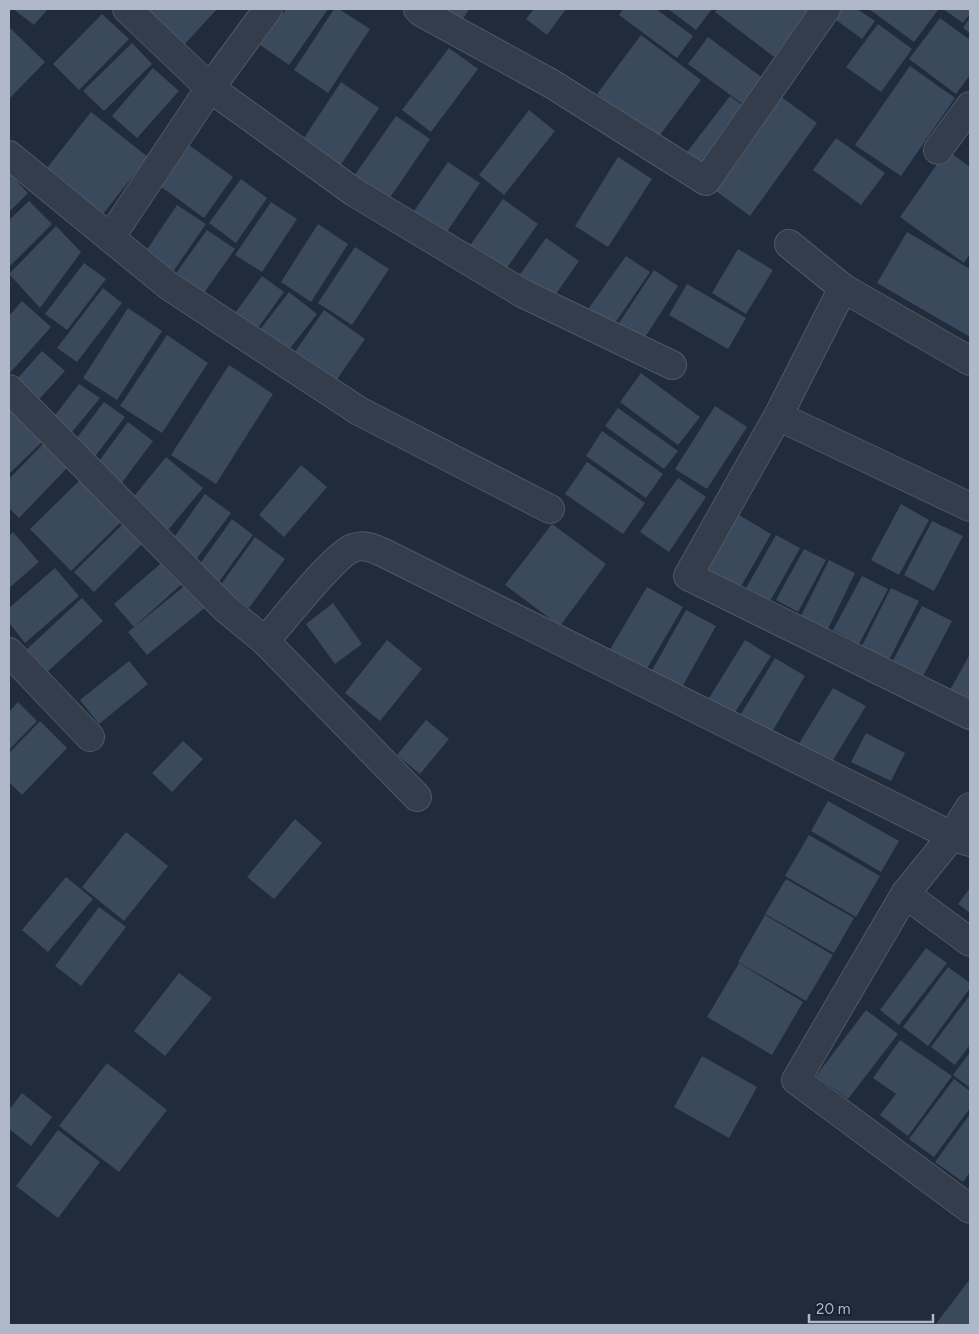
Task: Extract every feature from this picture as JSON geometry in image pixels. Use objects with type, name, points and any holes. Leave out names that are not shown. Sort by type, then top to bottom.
[{"type":"street","points":[[128,9],[210,88],[354,192],[524,294],[672,365]]},
{"type":"street","points":[[110,238],[210,88],[268,9]]},
{"type":"street","points":[[418,9],[552,84],[706,181],[826,9]]},
{"type":"street","points":[[938,150],[970,106]]},
{"type":"street","points":[[9,155],[169,286],[359,411],[550,509]]},
{"type":"street","points":[[789,244],[843,288],[970,361]]},
{"type":"street","points":[[843,288],[778,416],[688,576],[970,715]]},
{"type":"street","points":[[9,389],[226,609],[265,641],[417,798]]},
{"type":"street","points":[[778,416],[970,506]]},
{"type":"street","points":[[265,641],[336,560],[351,548],[364,545],[551,635],[961,839]]},
{"type":"street","points":[[9,652],[90,737]]},
{"type":"street","points":[[970,807],[961,839],[905,894],[796,1080],[970,1208]]},
{"type":"street","points":[[905,894],[970,942]]},
{"type":"building","points":[[13,9],[48,9],[34,25]]},
{"type":"building","points":[[142,9],[217,9],[183,46]]},
{"type":"building","points":[[286,9],[328,9],[289,65],[260,45]]},
{"type":"building","points":[[334,9],[339,9],[370,29],[328,93],[294,70]]},
{"type":"building","points":[[440,9],[469,9],[461,22]]},
{"type":"building","points":[[534,9],[566,9],[547,35],[526,19]]},
{"type":"building","points":[[623,9],[656,9],[693,36],[677,58],[619,15]]},
{"type":"building","points":[[668,9],[712,9],[696,30]]},
{"type":"building","points":[[718,9],[810,9],[774,57],[715,12]]},
{"type":"building","points":[[838,9],[857,9],[875,21],[862,39],[832,17]]},
{"type":"building","points":[[869,9],[935,9],[938,10],[914,42]]},
{"type":"building","points":[[943,9],[970,9],[970,14],[963,23]]},
{"type":"building","points":[[102,14],[129,39],[79,90],[53,64]]},
{"type":"building","points":[[970,17],[970,33],[963,28]]},
{"type":"building","points":[[940,18],[970,40],[970,75],[956,94],[909,59]]},
{"type":"building","points":[[878,24],[912,49],[881,92],[846,67]]},
{"type":"building","points":[[9,27],[45,62],[9,99]]},
{"type":"building","points":[[641,35],[701,80],[657,139],[597,94]]},
{"type":"building","points":[[708,37],[768,82],[748,108],[688,64]]},
{"type":"building","points":[[132,43],[152,64],[104,111],[83,91]]},
{"type":"building","points":[[449,48],[478,69],[431,132],[402,110]]},
{"type":"building","points":[[910,66],[955,98],[901,176],[855,145]]},
{"type":"building","points":[[153,68],[179,91],[137,138],[112,116]]},
{"type":"building","points":[[341,82],[379,108],[338,169],[300,144]]},
{"type":"building","points":[[730,96],[749,110],[704,171],[684,156]]},
{"type":"building","points":[[780,96],[817,123],[750,216],[713,189]]},
{"type":"building","points":[[529,110],[555,131],[504,195],[479,175]]},
{"type":"building","points":[[91,112],[148,157],[103,214],[47,168]]},
{"type":"building","points":[[396,116],[430,139],[387,202],[352,179]]},
{"type":"building","points":[[836,138],[885,173],[861,205],[813,170]]},
{"type":"building","points":[[189,145],[233,177],[204,218],[160,186]]},
{"type":"building","points":[[947,150],[970,167],[970,254],[964,263],[900,217]]},
{"type":"building","points":[[618,157],[652,179],[608,247],[575,226]]},
{"type":"building","points":[[448,162],[480,183],[444,236],[412,214]]},
{"type":"building","points":[[9,173],[28,193],[9,212]]},
{"type":"building","points":[[241,179],[267,198],[236,243],[209,223]]},
{"type":"building","points":[[503,199],[538,224],[501,276],[466,251]]},
{"type":"building","points":[[29,201],[52,224],[9,267],[9,220]]},
{"type":"building","points":[[271,202],[297,219],[262,272],[235,255]]},
{"type":"building","points":[[177,205],[206,224],[170,276],[142,257]]},
{"type":"building","points":[[318,224],[348,244],[311,302],[281,282]]},
{"type":"building","points":[[56,226],[81,252],[40,308],[9,274]]},
{"type":"building","points":[[207,230],[235,249],[199,300],[171,280]]},
{"type":"building","points":[[907,232],[970,269],[970,337],[877,283]]},
{"type":"building","points":[[546,238],[579,261],[549,304],[516,280]]},
{"type":"building","points":[[355,247],[389,269],[352,325],[318,303]]},
{"type":"building","points":[[738,249],[773,270],[746,314],[712,293]]},
{"type":"building","points":[[626,256],[650,272],[611,329],[586,312]]},
{"type":"building","points":[[84,263],[106,279],[67,330],[45,314]]},
{"type":"building","points":[[654,270],[678,286],[640,345],[615,329]]},
{"type":"building","points":[[262,276],[284,292],[252,336],[230,320]]},
{"type":"building","points":[[687,284],[746,318],[728,349],[669,315]]},
{"type":"building","points":[[103,288],[122,303],[77,362],[57,348]]},
{"type":"building","points":[[289,292],[317,314],[284,356],[256,335]]},
{"type":"building","points":[[22,301],[51,327],[9,374],[9,316]]},
{"type":"building","points":[[128,308],[162,331],[117,400],[83,378]]},
{"type":"building","points":[[324,310],[365,339],[331,388],[290,359]]},
{"type":"building","points":[[167,335],[208,363],[162,433],[120,406]]},
{"type":"building","points":[[42,351],[65,371],[32,407],[10,387]]},
{"type":"building","points":[[229,365],[273,394],[216,484],[171,455]]},
{"type":"building","points":[[641,373],[700,417],[678,445],[620,402]]},
{"type":"building","points":[[79,384],[100,398],[68,437],[49,423]]},
{"type":"building","points":[[104,402],[125,417],[90,463],[70,447]]},
{"type":"building","points":[[9,404],[44,440],[9,474]]},
{"type":"building","points":[[715,406],[747,427],[707,489],[675,469]]},
{"type":"building","points":[[618,408],[678,451],[664,469],[605,426]]},
{"type":"building","points":[[128,422],[153,441],[121,484],[96,465]]},
{"type":"building","points":[[602,431],[663,474],[646,498],[586,456]]},
{"type":"building","points":[[43,444],[67,468],[19,518],[9,508],[9,479]]},
{"type":"building","points":[[166,457],[203,488],[168,530],[131,500]]},
{"type":"building","points":[[587,462],[645,503],[623,534],[565,494]]},
{"type":"building","points":[[301,465],[327,487],[284,537],[259,515]]},
{"type":"building","points":[[84,476],[125,518],[71,571],[30,529]]},
{"type":"building","points":[[678,478],[706,497],[669,552],[640,532]]},
{"type":"building","points":[[205,494],[231,513],[192,565],[167,547]]},
{"type":"building","points":[[901,504],[929,520],[899,575],[871,560]]},
{"type":"building","points":[[734,512],[771,534],[739,590],[702,569]]},
{"type":"building","points":[[232,519],[253,535],[218,583],[197,568]]},
{"type":"building","points":[[126,521],[145,541],[94,592],[74,572]]},
{"type":"building","points":[[932,521],[963,536],[934,591],[904,575]]},
{"type":"building","points":[[552,524],[606,564],[560,626],[505,585]]},
{"type":"building","points":[[13,532],[39,562],[9,588],[9,536]]},
{"type":"building","points":[[776,535],[800,548],[769,603],[745,590]]},
{"type":"building","points":[[255,537],[285,559],[249,608],[220,586]]},
{"type":"building","points":[[804,549],[826,560],[798,612],[776,600]]},
{"type":"building","points":[[166,559],[185,581],[134,627],[114,604]]},
{"type":"building","points":[[829,560],[855,573],[828,629],[801,616]]},
{"type":"building","points":[[55,568],[79,596],[25,643],[9,623],[9,608]]},
{"type":"building","points":[[862,576],[888,589],[859,644],[833,630]]},
{"type":"building","points":[[188,583],[207,606],[147,655],[128,632]]},
{"type":"building","points":[[647,587],[683,607],[645,672],[609,651]]},
{"type":"building","points":[[891,588],[919,601],[889,660],[862,646]]},
{"type":"building","points":[[82,598],[103,621],[46,673],[25,651]]},
{"type":"building","points":[[333,603],[362,644],[335,664],[306,624]]},
{"type":"building","points":[[922,606],[952,621],[922,678],[892,662]]},
{"type":"building","points":[[686,610],[716,626],[681,689],[651,672]]},
{"type":"building","points":[[387,640],[422,669],[380,721],[345,693]]},
{"type":"building","points":[[745,640],[771,656],[734,714],[709,698]]},
{"type":"building","points":[[970,654],[970,702],[950,690]]},
{"type":"building","points":[[775,658],[805,676],[772,732],[741,714]]},
{"type":"building","points":[[129,661],[148,684],[99,724],[80,700]]},
{"type":"building","points":[[833,688],[866,706],[827,770],[795,750]]},
{"type":"building","points":[[18,702],[37,721],[9,750],[9,712]]},
{"type":"building","points":[[426,720],[449,739],[420,774],[397,755]]},
{"type":"building","points":[[40,721],[67,748],[22,795],[9,782],[9,753]]},
{"type":"building","points":[[866,733],[905,753],[891,781],[851,762]]},
{"type":"building","points":[[183,741],[203,759],[172,792],[152,773]]},
{"type":"building","points":[[828,801],[899,841],[881,872],[811,831]]},
{"type":"building","points":[[295,819],[322,843],[274,899],[247,877]]},
{"type":"building","points":[[126,832],[168,866],[124,921],[82,887]]},
{"type":"building","points":[[809,835],[880,876],[856,917],[785,876]]},
{"type":"building","points":[[66,877],[93,899],[48,952],[22,930]]},
{"type":"building","points":[[786,879],[854,918],[834,953],[765,914]]},
{"type":"building","points":[[970,888],[970,913],[958,904]]},
{"type":"building","points":[[99,907],[126,927],[81,986],[55,966]]},
{"type":"building","points":[[765,915],[833,955],[806,1001],[738,962]]},
{"type":"building","points":[[926,948],[947,963],[899,1025],[880,1010]]},
{"type":"building","points":[[739,963],[803,1002],[772,1055],[707,1017]]},
{"type":"building","points":[[948,967],[970,983],[970,988],[928,1046],[903,1027]]},
{"type":"building","points":[[179,973],[212,998],[165,1056],[134,1031]]},
{"type":"building","points":[[970,995],[970,1045],[955,1065],[931,1047]]},
{"type":"building","points":[[866,1010],[898,1034],[848,1099],[816,1076]]},
{"type":"building","points":[[900,1040],[952,1076],[908,1136],[880,1115],[896,1094],[873,1078]]},
{"type":"building","points":[[970,1052],[970,1088],[953,1075]]},
{"type":"building","points":[[702,1056],[757,1087],[729,1138],[674,1107]]},
{"type":"building","points":[[107,1063],[167,1110],[119,1172],[59,1126]]},
{"type":"building","points":[[954,1079],[970,1091],[970,1108],[934,1157],[909,1139]]},
{"type":"building","points":[[22,1093],[52,1117],[31,1146],[9,1129],[9,1110]]},
{"type":"building","points":[[970,1114],[970,1172],[963,1182],[935,1162]]},
{"type":"building","points":[[58,1130],[100,1162],[58,1218],[16,1186]]},
{"type":"building","points":[[970,1279],[970,1325],[935,1325]]}]
